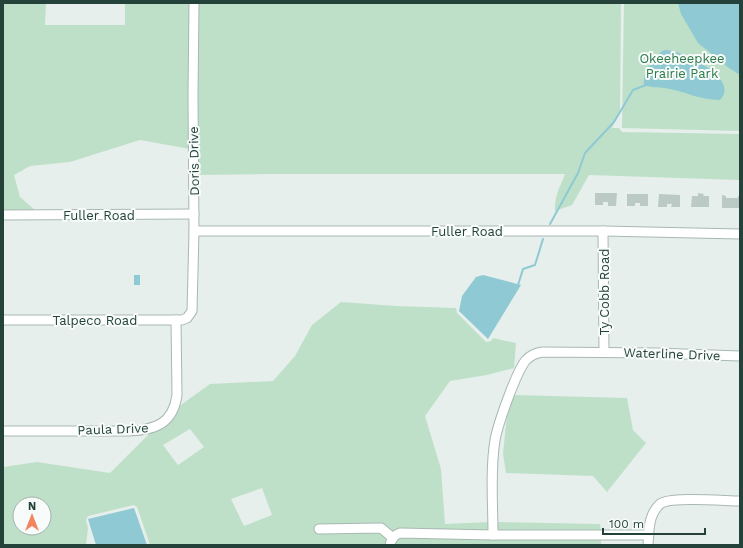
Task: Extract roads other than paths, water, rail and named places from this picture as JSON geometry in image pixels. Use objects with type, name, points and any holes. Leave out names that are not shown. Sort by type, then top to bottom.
[{"type":"street","name":"Doris Drive","points":[[187,318],[192,311],[193,303],[194,3]]},
{"type":"street","name":"Fuller Road","points":[[3,215],[194,214]]},
{"type":"street","name":"Fuller Road","points":[[194,231],[603,231],[740,234]]},
{"type":"street","name":"Ty Cobb Road","points":[[603,231],[604,352]]},
{"type":"street","name":"Talpeco Road","points":[[3,320],[182,320],[187,318]]},
{"type":"street","name":"Paula Drive","points":[[3,431],[129,431],[143,430],[158,426],[167,418],[176,403],[176,320]]},
{"type":"street","name":"Waterline Drive","points":[[493,535],[495,439],[515,382],[523,365],[531,356],[536,353],[604,352],[740,356]]},
{"type":"street","points":[[648,545],[650,519],[658,506],[666,501],[740,501]]},
{"type":"street","points":[[319,529],[381,528],[391,542],[396,534],[400,533],[493,535],[649,534]]},
{"type":"water","points":[[678,3],[740,3],[740,75],[698,43],[681,14]]},
{"type":"water","points":[[664,50],[683,54],[707,67],[716,75],[723,83],[725,92],[720,100],[705,99],[672,89],[644,85],[647,70],[656,56]]},
{"type":"water","points":[[134,275],[140,275],[140,285],[134,285]]},
{"type":"water","points":[[483,275],[521,285],[488,339],[459,311],[462,296],[476,277]]},
{"type":"water","points":[[134,508],[147,545],[96,545],[88,519]]},
{"type":"waterway","points":[[550,224],[578,173],[585,153],[614,122],[633,90],[646,85]]},
{"type":"waterway","points":[[518,285],[523,269],[535,265],[543,239]]},
{"type":"park label","name":"Okeeheepkee Prairie Park","points":[[682,66]]}]
